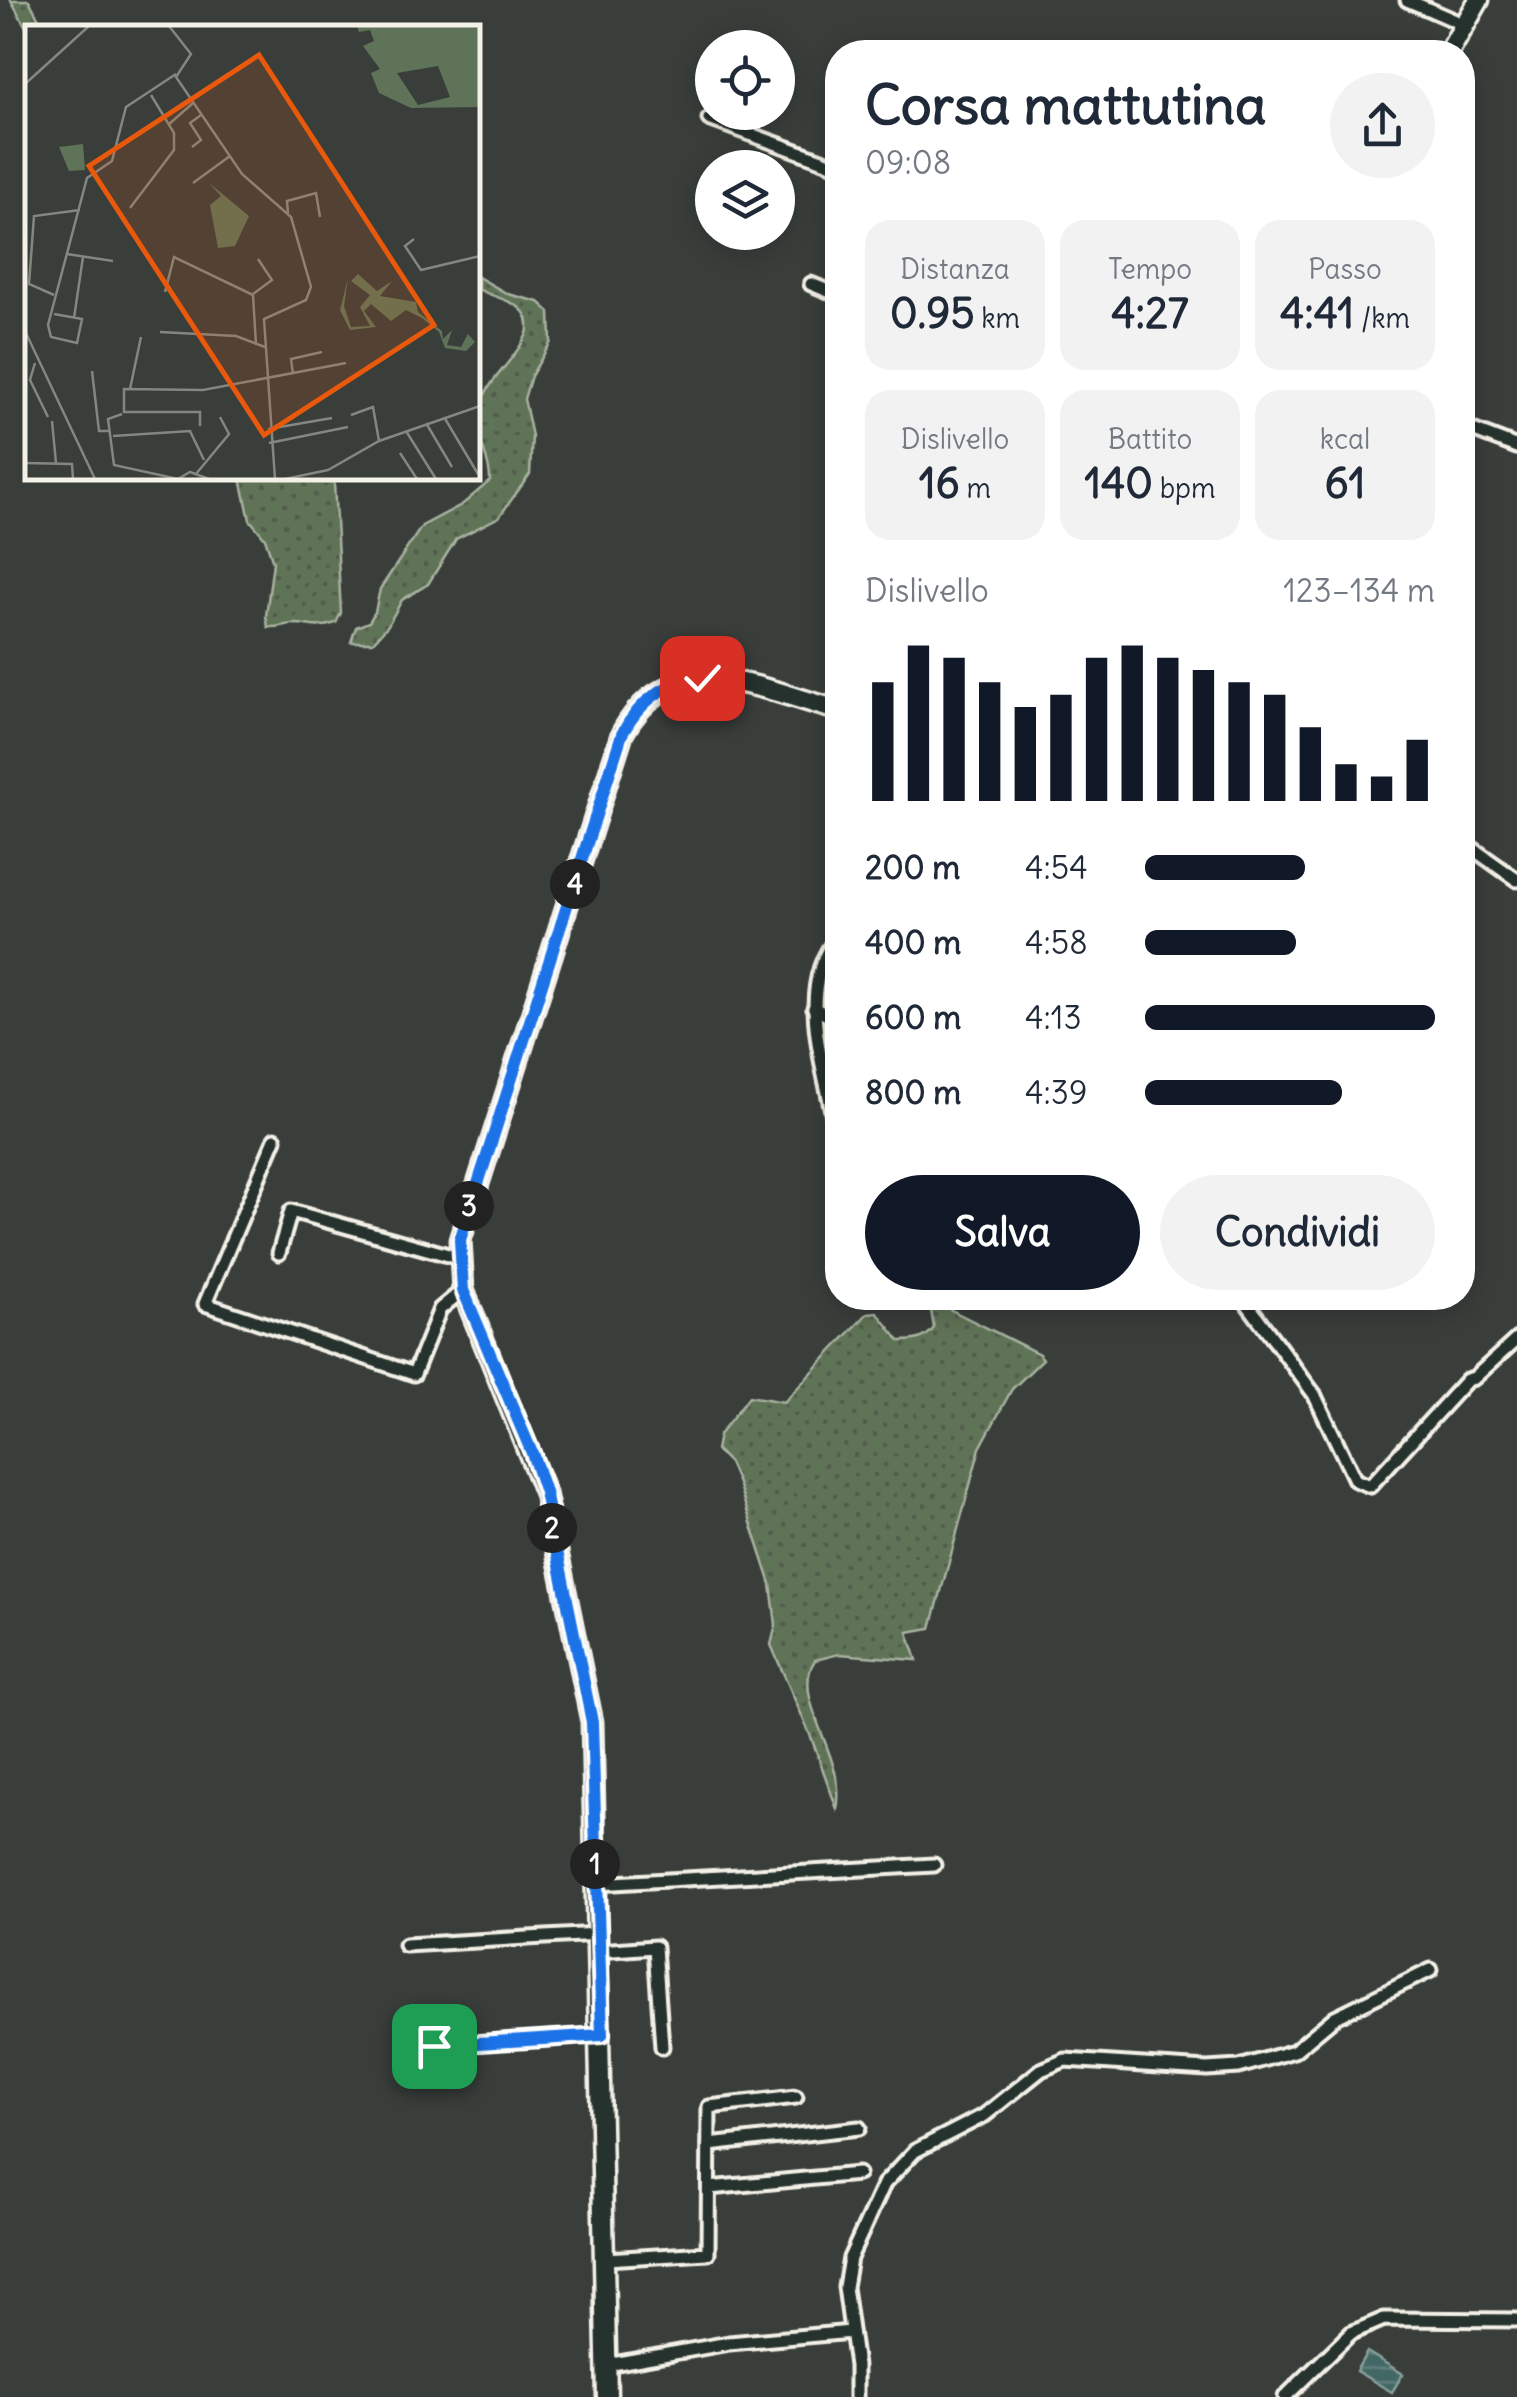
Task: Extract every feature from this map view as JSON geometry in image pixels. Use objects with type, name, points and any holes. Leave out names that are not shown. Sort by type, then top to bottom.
[{"type":"street","points":[[1407,0],[1465,25]]},
{"type":"street","points":[[1456,40],[1479,0]]},
{"type":"street","points":[[739,130],[825,161]]},
{"type":"street","points":[[811,284],[825,289]]},
{"type":"street","points":[[1475,431],[1517,447]]},
{"type":"street","points":[[607,2397],[602,2035],[592,1722],[545,1492],[463,1290],[459,1258],[468,1206],[622,734],[634,712],[658,691],[687,679],[702,678],[738,683],[825,706]]},
{"type":"street","points":[[1475,850],[1517,880]]},
{"type":"street","points":[[825,954],[814,1008],[825,1067]]},
{"type":"street","points":[[814,1008],[825,1014]]},
{"type":"street","points":[[275,1140],[205,1304],[414,1374],[440,1309],[463,1290]]},
{"type":"street","points":[[279,1253],[292,1212],[459,1258]]},
{"type":"street","points":[[1252,1310],[1314,1394],[1355,1480],[1364,1486],[1370,1486],[1467,1380],[1517,1340]]},
{"type":"street","points":[[596,1884],[934,1866]]},
{"type":"street","points":[[405,1945],[598,1943],[655,1947],[662,2047]]},
{"type":"street","points":[[856,2397],[845,2286],[850,2258],[884,2184],[915,2151],[985,2115],[1041,2070],[1065,2060],[1207,2069],[1239,2067],[1294,2052],[1334,2018],[1431,1970]]},
{"type":"street","points":[[434,2046],[602,2035]]},
{"type":"street","points":[[604,2260],[708,2253],[709,2107],[796,2097]]},
{"type":"street","points":[[709,2145],[859,2128]]},
{"type":"street","points":[[709,2188],[858,2174]]},
{"type":"street","points":[[1285,2397],[1351,2333],[1384,2319],[1517,2320]]},
{"type":"street","points":[[607,2366],[730,2344],[851,2332]]},
{"type":"green space","points":[[11,0],[29,0],[42,25],[25,25]]},
{"type":"green space","points":[[480,278],[508,294],[539,302],[550,312],[551,342],[531,376],[524,399],[532,436],[530,474],[499,517],[456,539],[428,584],[402,600],[373,642],[351,642],[356,627],[369,622],[380,589],[422,526],[463,504],[490,481],[480,438],[480,405],[527,334],[527,319],[516,305],[480,290]]},
{"type":"green space","points":[[241,480],[334,483],[341,613],[336,623],[268,627],[273,562],[265,538],[250,520]]},
{"type":"green space","points":[[931,1310],[951,1310],[1043,1359],[1012,1389],[980,1448],[931,1628],[908,1632],[917,1660],[839,1654],[815,1660],[809,1675],[809,1692],[835,1770],[837,1809],[771,1645],[776,1625],[771,1584],[739,1486],[729,1463],[716,1450],[719,1435],[749,1396],[784,1402],[868,1313],[877,1312],[900,1341],[915,1340],[934,1328]]},
{"type":"water","points":[[1367,2352],[1403,2374],[1392,2392],[1356,2371]]},
{"type":"route","points":[[434,2046],[602,2035],[592,1722],[545,1492],[463,1290],[460,1240],[622,734],[634,712],[658,691],[687,679],[702,678]]}]
